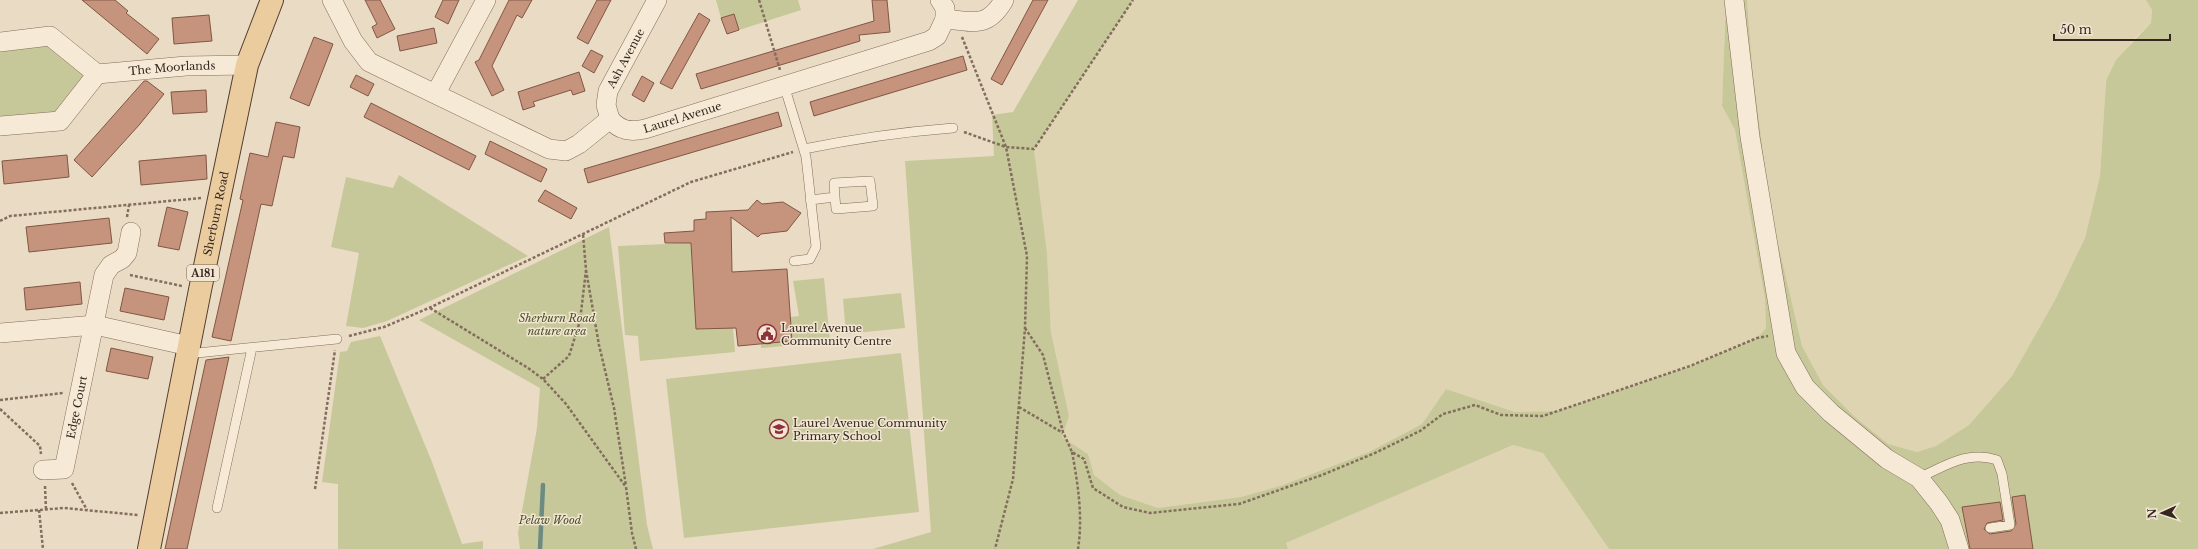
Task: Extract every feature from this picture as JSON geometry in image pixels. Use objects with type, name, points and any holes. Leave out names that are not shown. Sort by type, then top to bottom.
[{"type":"main road","name":"Sherburn Road","points":[[149,549],[219,196],[247,65],[272,0]]},
{"type":"street","points":[[332,0],[353,42],[369,62],[389,73],[436,92],[549,149],[566,151],[578,144],[610,119]]},
{"type":"street","points":[[436,92],[486,0]]},
{"type":"street","name":"Ash Avenue","points":[[610,119],[606,105],[608,91],[657,0]]},
{"type":"street","points":[[940,0],[945,8],[948,23],[989,20],[995,15],[1004,0]]},
{"type":"street","points":[[1734,0],[1746,109],[1786,353],[1805,387],[1831,413],[1887,458],[1919,478],[1939,503],[1950,520],[1959,549]]},
{"type":"street","name":"Laurel Avenue","points":[[610,119],[617,127],[633,132],[929,41],[937,36],[948,23]]},
{"type":"street","points":[[0,42],[50,36],[97,74],[60,121],[0,126]]},
{"type":"street","name":"The Moorlands","points":[[97,74],[186,66],[247,65]]},
{"type":"street","points":[[107,270],[127,253],[131,232]]},
{"type":"street","name":"Edge Court","points":[[64,469],[104,275],[107,270]]},
{"type":"street","points":[[0,333],[94,325],[188,350]]},
{"type":"street","points":[[43,470],[64,469]]},
{"type":"lane","points":[[784,85],[804,149],[816,247],[810,259],[794,261]]},
{"type":"lane","points":[[804,149],[895,133],[953,128]]},
{"type":"lane","points":[[870,181],[873,206],[836,209],[835,197],[834,183],[870,181]]},
{"type":"lane","points":[[810,200],[835,197]]},
{"type":"lane","points":[[188,350],[252,348],[337,339]]},
{"type":"lane","points":[[217,508],[252,348]]},
{"type":"lane","points":[[1919,478],[1967,456],[1985,456],[1997,460],[2002,474],[2010,525],[1990,528]]},
{"type":"path","points":[[759,0],[784,85]]},
{"type":"path","points":[[953,128],[1006,147],[1034,149],[1133,0]]},
{"type":"path","points":[[948,23],[965,46],[1006,147],[1027,256],[1025,328],[1013,479],[995,549]]},
{"type":"path","points":[[316,489],[337,339],[384,327],[429,308],[691,182],[804,149]]},
{"type":"path","points":[[0,221],[10,216],[219,196]]},
{"type":"path","points":[[583,234],[586,270],[599,345],[614,408],[632,533],[636,549]]},
{"type":"path","points":[[107,270],[200,290]]},
{"type":"path","points":[[543,379],[568,356],[580,321],[586,270]]},
{"type":"path","points":[[429,308],[528,368],[543,379],[566,404],[626,487]]},
{"type":"path","points":[[1025,328],[1043,355],[1064,433],[1072,452],[1078,486],[1081,533],[1078,549]]},
{"type":"path","points":[[1072,452],[1084,459],[1093,488],[1123,507],[1150,513],[1239,504],[1322,476],[1375,453],[1420,431],[1443,414],[1475,406],[1501,415],[1543,416],[1690,366],[1757,338],[1782,336]]},
{"type":"path","points":[[0,400],[80,391]]},
{"type":"path","points":[[1019,407],[1064,433]]},
{"type":"path","points":[[64,469],[87,510]]},
{"type":"path","points":[[0,513],[64,508],[155,516]]},
{"type":"path","points":[[39,510],[43,549]]},
{"type":"shaded area","points":[[1133,0],[1726,0],[1722,106],[1735,130],[1765,299],[1766,328],[1757,338],[1691,366],[1558,411],[1515,412],[1446,389],[1422,424],[1369,452],[1283,485],[1241,497],[1158,508],[1120,495],[1094,475],[1088,454],[1062,437],[1069,416],[1051,332],[1047,253],[1034,149]]},
{"type":"shaded area","points":[[1747,0],[2146,0],[2152,10],[2151,23],[2133,40],[2106,81],[2100,176],[2085,238],[2055,300],[2012,376],[1969,425],[1936,446],[1917,452],[1888,444],[1855,417],[1823,385],[1802,346],[1770,209],[1752,65]]},
{"type":"shaded area","points":[[1513,445],[1543,453],[1609,549],[1288,549],[1286,543]]},
{"type":"green space","points":[[716,0],[798,0],[801,10],[739,30],[734,14],[721,18]]},
{"type":"green space","points":[[1078,0],[1133,0],[1034,149],[1047,253],[1051,332],[1069,416],[1062,437],[1088,454],[1094,475],[1120,495],[1158,508],[1241,497],[1283,485],[1369,452],[1422,424],[1446,389],[1515,412],[1558,411],[1691,366],[1757,338],[1766,328],[1765,299],[1735,130],[1722,106],[1726,0],[1747,0],[1752,65],[1770,209],[1802,346],[1823,385],[1855,417],[1888,444],[1917,452],[1936,446],[1969,425],[2012,376],[2055,300],[2085,238],[2100,176],[2106,81],[2116,60],[2151,23],[2152,10],[2146,0],[2198,0],[2198,549],[1609,549],[1543,453],[1513,445],[1286,543],[1288,549],[873,549],[931,532],[905,161],[994,156],[992,115],[1013,112]]},
{"type":"green space","points":[[49,42],[85,71],[86,81],[57,114],[0,119],[0,48]]},
{"type":"green space","points":[[399,175],[528,256],[387,321],[363,328],[346,326],[359,253],[331,247],[346,177],[393,188]]},
{"type":"green space","name":"Sherburn Road nature area","points":[[609,227],[647,525],[653,549],[520,549],[518,533],[537,428],[540,388],[419,320]]},
{"type":"green space","points":[[691,243],[696,329],[733,328],[735,352],[640,361],[638,336],[625,335],[618,246]]},
{"type":"green space","points":[[824,278],[830,342],[761,348],[761,344],[792,341],[790,317],[799,316],[793,281]]},
{"type":"green space","points":[[901,293],[905,328],[846,334],[843,299]]},
{"type":"green space","points":[[380,336],[432,462],[462,544],[483,541],[483,549],[338,549],[338,484],[322,482],[340,352],[347,351],[351,342]]},
{"type":"green space","points":[[901,353],[919,512],[684,538],[666,379]]},
{"type":"building","points":[[82,0],[115,0],[128,11],[126,13],[159,39],[147,54]]},
{"type":"building","points":[[365,0],[380,0],[395,29],[377,38],[372,27],[377,24]]},
{"type":"building","points":[[443,0],[459,0],[448,24],[435,17]]},
{"type":"building","points":[[509,0],[532,0],[522,18],[517,15],[492,66],[504,90],[492,96],[475,62],[479,60]]},
{"type":"building","points":[[597,0],[611,0],[588,44],[577,38]]},
{"type":"building","points":[[872,0],[887,0],[890,32],[859,35],[860,41],[701,89],[696,74],[874,21]]},
{"type":"building","points":[[1033,0],[1048,0],[1002,85],[991,79]]},
{"type":"building","points":[[699,13],[710,20],[672,89],[660,83]]},
{"type":"building","points":[[734,14],[739,30],[727,34],[721,18]]},
{"type":"building","points":[[209,15],[212,41],[174,44],[172,18]]},
{"type":"building","points":[[434,28],[437,43],[400,51],[397,36]]},
{"type":"building","points":[[314,37],[333,44],[309,106],[290,98]]},
{"type":"building","points":[[591,50],[603,56],[594,73],[582,66]]},
{"type":"building","points":[[963,56],[967,70],[814,116],[810,102]]},
{"type":"building","points":[[579,72],[585,91],[573,95],[571,90],[533,102],[535,106],[523,110],[518,92]]},
{"type":"building","points":[[356,75],[374,84],[368,96],[350,87]]},
{"type":"building","points":[[642,76],[654,83],[644,102],[632,95]]},
{"type":"building","points":[[144,81],[147,81],[164,94],[140,124],[92,177],[74,160]]},
{"type":"building","points":[[206,90],[207,112],[173,114],[171,92]]},
{"type":"building","points":[[371,103],[476,156],[469,170],[364,117]]},
{"type":"building","points":[[778,112],[782,126],[588,183],[584,169]]},
{"type":"building","points":[[276,122],[300,127],[294,158],[283,156],[272,206],[261,204],[231,341],[212,337],[243,200],[240,199],[250,153],[268,157]]},
{"type":"building","points":[[490,141],[547,169],[541,182],[485,154]]},
{"type":"building","points":[[67,155],[69,177],[4,184],[2,161]]},
{"type":"building","points":[[206,155],[207,179],[141,185],[139,161]]},
{"type":"building","points":[[545,190],[577,208],[571,219],[538,201]]},
{"type":"building","points":[[757,200],[762,204],[783,202],[801,213],[787,231],[761,234],[758,237],[731,217],[732,272],[787,269],[792,341],[738,346],[736,328],[696,329],[691,243],[665,243],[664,233],[694,231],[694,220],[706,219],[706,212],[748,210]]},
{"type":"building","points":[[167,207],[188,212],[179,250],[158,246]]},
{"type":"building","points":[[109,218],[112,243],[29,252],[26,227]]},
{"type":"building","points":[[80,282],[82,304],[26,310],[24,288]]},
{"type":"building","points":[[125,288],[169,297],[164,320],[120,311]]},
{"type":"building","points":[[111,348],[153,357],[148,379],[106,371]]},
{"type":"building","points":[[229,357],[187,549],[165,549],[206,360]]},
{"type":"building","points":[[2025,495],[2033,549],[1970,549],[1962,507],[2000,502],[2003,520],[1987,523],[1984,529],[1990,534],[2011,531],[2016,524],[2012,497]]},
{"type":"waterway","points":[[540,549],[543,485]]},
{"type":"place","name":"Laurel Avenue Community Centre","points":[[767,334]]},
{"type":"place","name":"Laurel Avenue Community Primary School","points":[[779,429]]},
{"type":"park label","name":"Pelaw Wood","points":[[550,520]]}]
